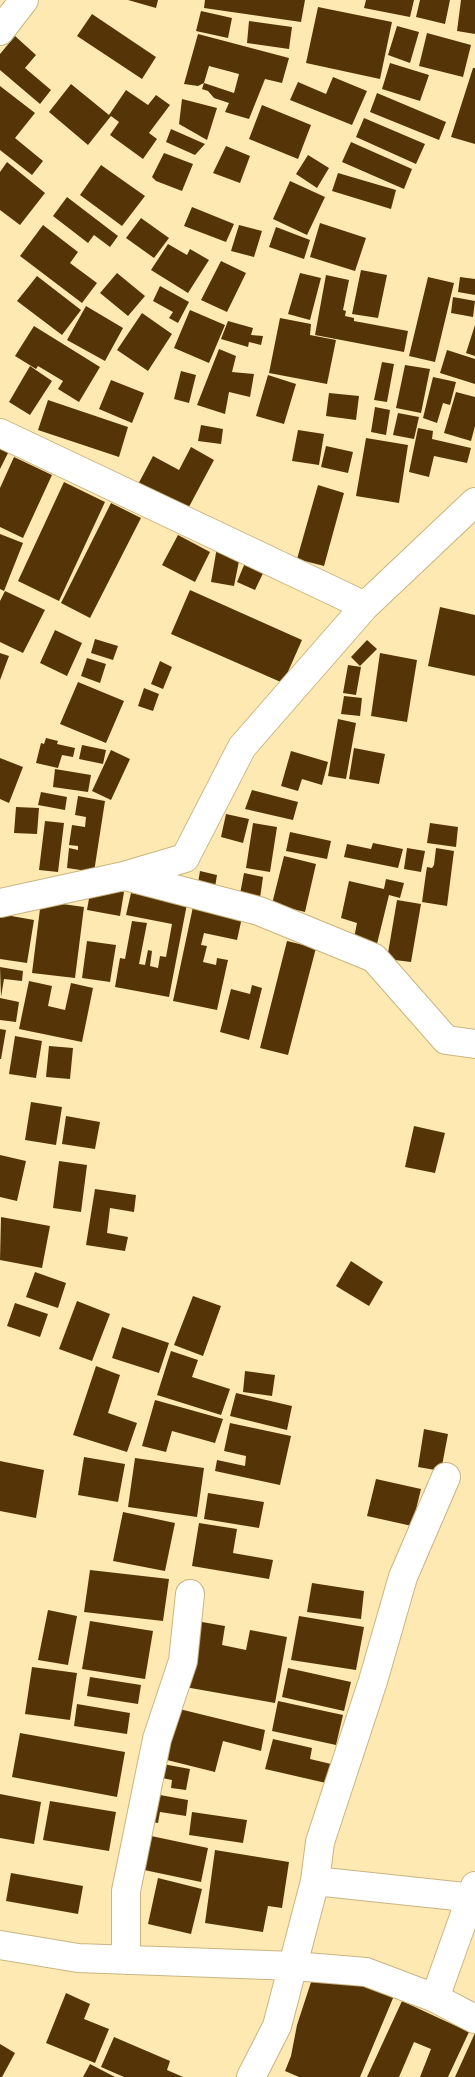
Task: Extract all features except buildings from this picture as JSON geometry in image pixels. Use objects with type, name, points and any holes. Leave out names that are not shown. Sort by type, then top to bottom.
[{"type":"street","points":[[0,31],[24,0]]},
{"type":"street","points":[[0,433],[365,606]]},
{"type":"street","points":[[0,903],[124,876],[185,858],[242,746],[365,606],[475,502]]},
{"type":"street","points":[[124,876],[259,911],[374,958],[446,1040],[475,1044]]},
{"type":"street","points":[[251,2077],[277,2026],[315,1881],[320,1842],[373,1681],[403,1577],[446,1477]]},
{"type":"street","points":[[126,1960],[126,1891],[158,1739],[183,1661],[190,1594]]},
{"type":"street","points":[[315,1881],[474,1894],[435,1998]]},
{"type":"street","points":[[0,1945],[78,1958],[294,1966],[366,1972],[435,1998],[475,2019]]}]
